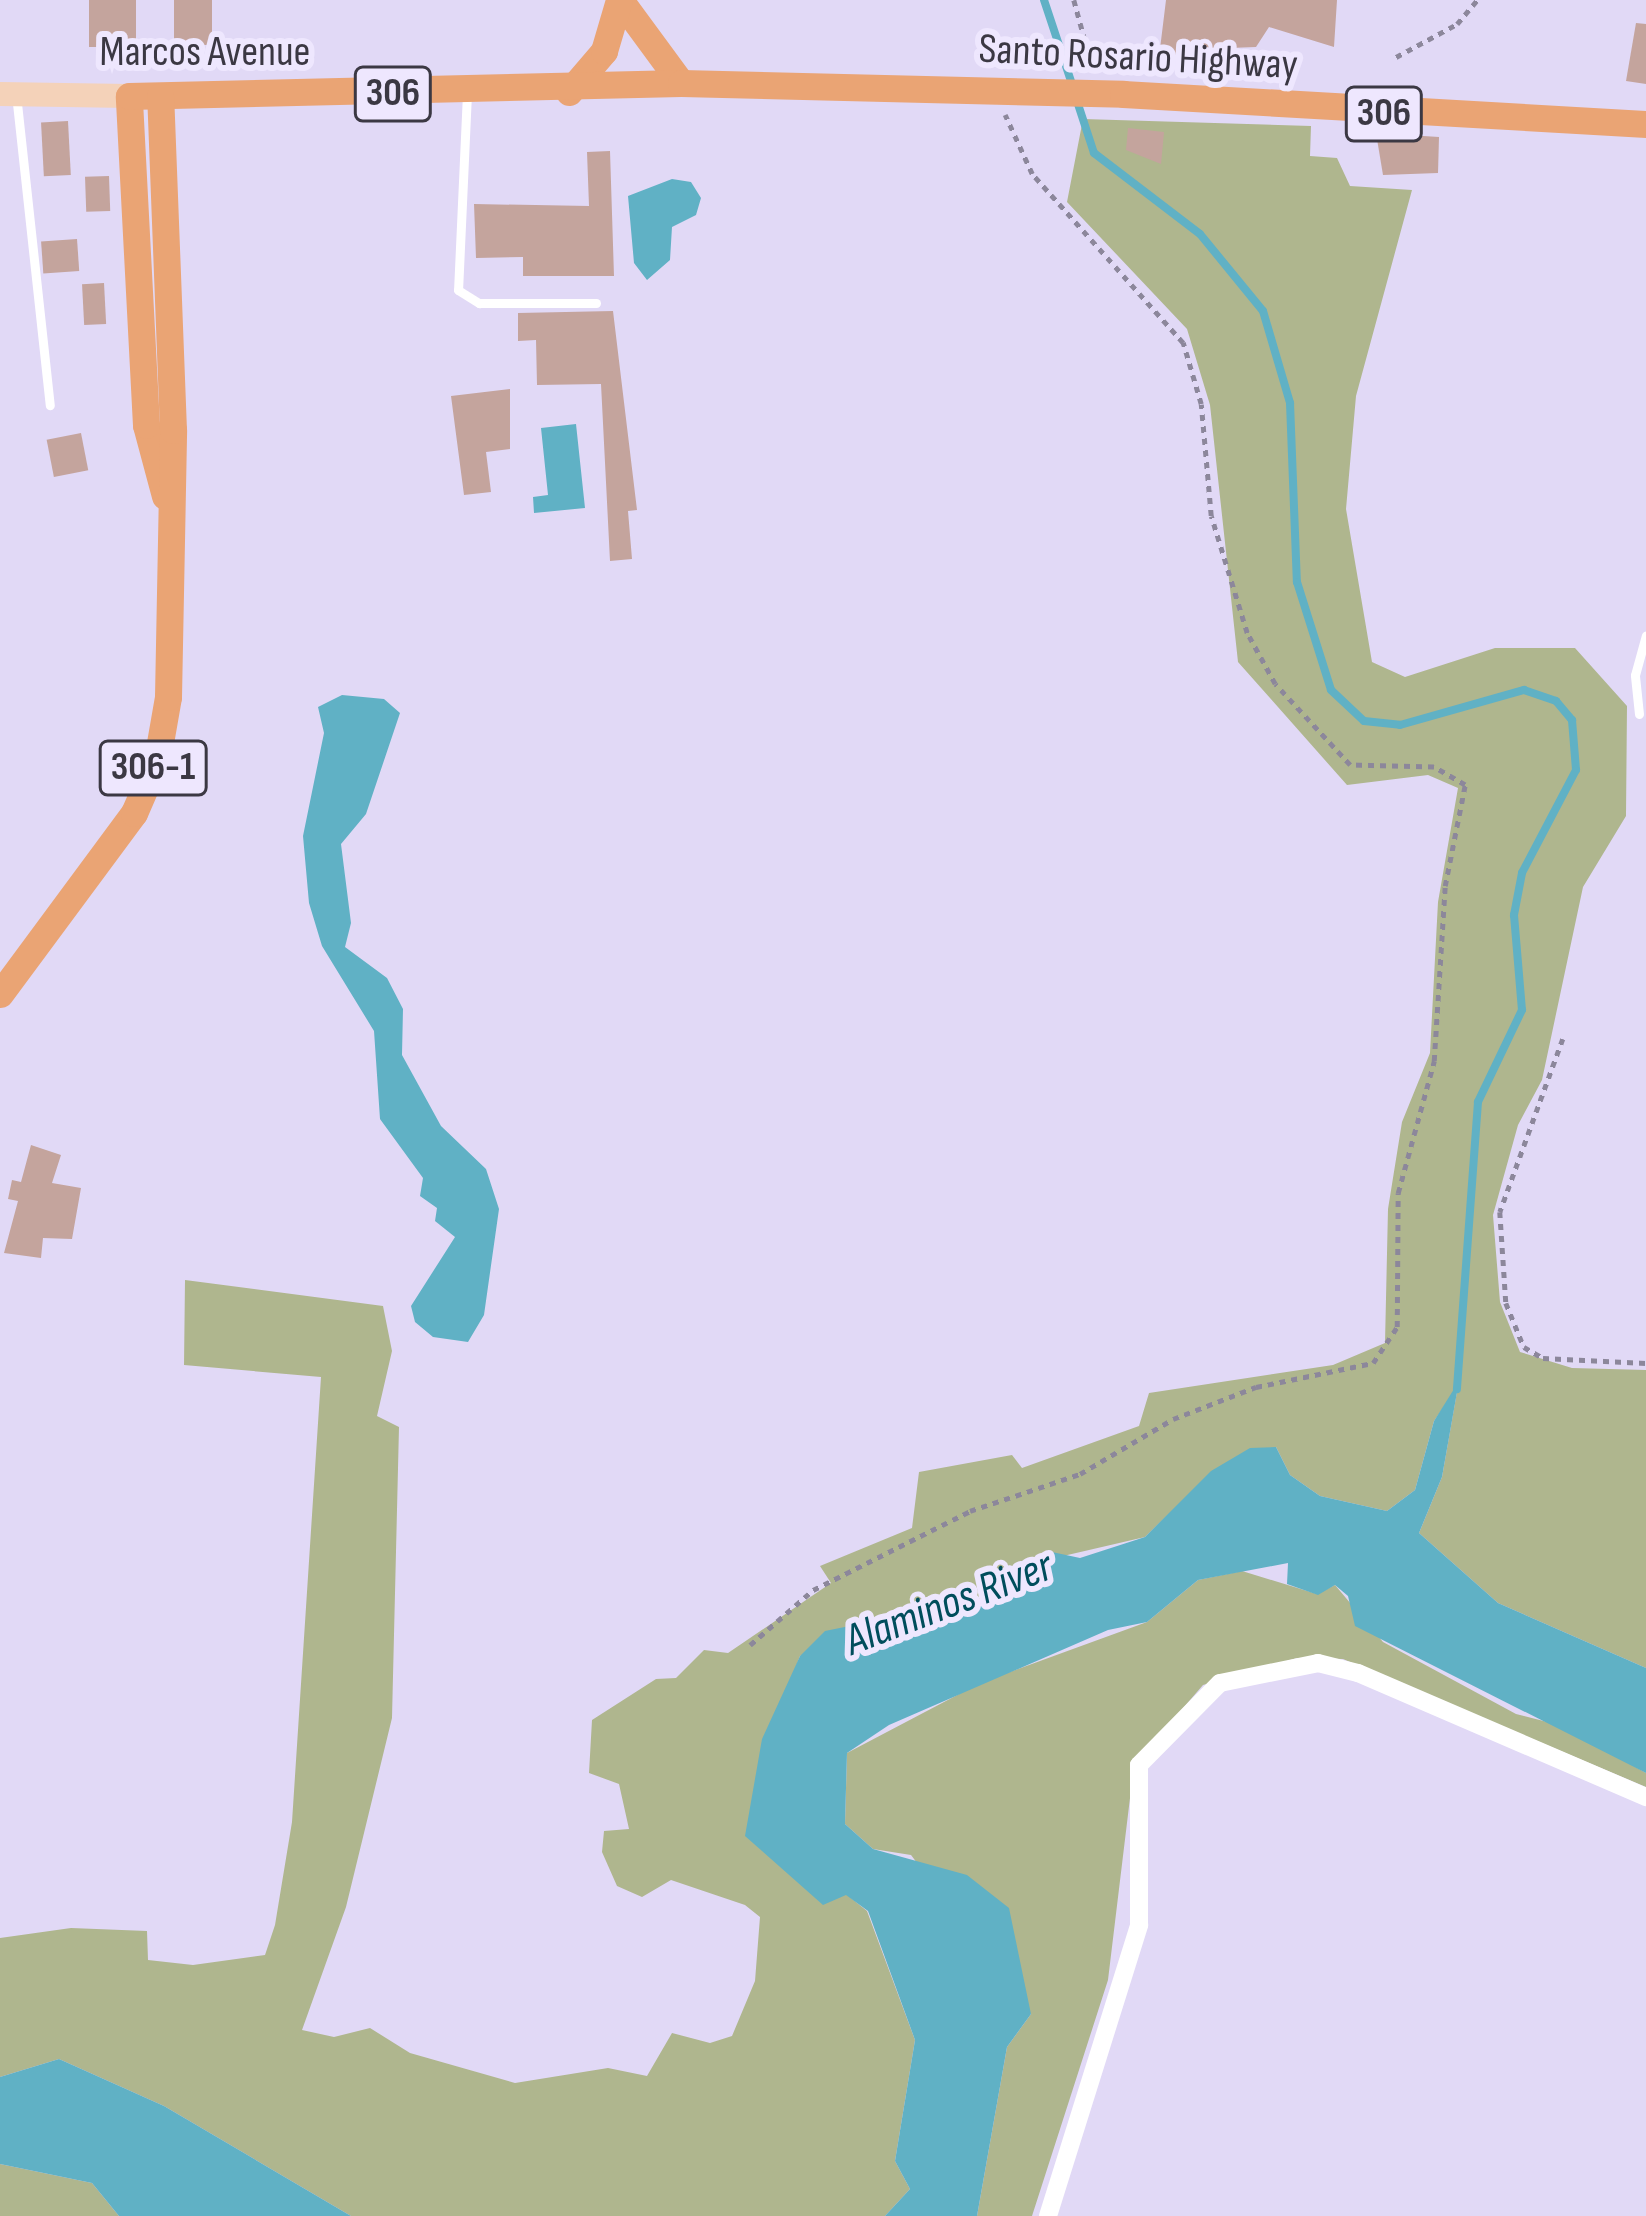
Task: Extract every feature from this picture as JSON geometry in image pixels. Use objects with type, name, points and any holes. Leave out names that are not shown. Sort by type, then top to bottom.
[{"type":"main road","points":[[620,0],[637,33],[682,83]]},
{"type":"main road","points":[[620,0],[626,87]]},
{"type":"main road","points":[[569,92],[604,51],[620,0]]},
{"type":"main road","points":[[626,87],[637,33]]},
{"type":"main road","name":"Santo Rosario Highway","points":[[626,87],[682,83],[1123,94],[1646,124]]},
{"type":"main road","name":"Marcos Avenue","points":[[8,94],[569,92],[626,87]]},
{"type":"main road","name":"306-1","points":[[129,96],[146,425],[165,496]]},
{"type":"main road","name":"306-1","points":[[0,994],[134,813],[157,760],[168,697],[165,496],[173,430],[160,96]]},
{"type":"street","points":[[1048,2216],[1139,1925],[1139,1765],[1220,1683],[1318,1663],[1358,1673],[1646,1797]]},
{"type":"lane","points":[[467,93],[458,290],[478,302],[596,303]]},
{"type":"lane","points":[[8,94],[50,405]]},
{"type":"lane","points":[[1639,714],[1635,675],[1646,635]]},
{"type":"path","points":[[1074,0],[1098,76]]},
{"type":"path","points":[[1396,57],[1457,24],[1477,0]]},
{"type":"path","points":[[750,1645],[813,1590],[970,1511],[1080,1474],[1173,1419],[1256,1387],[1372,1363],[1397,1328],[1398,1193],[1434,1060],[1445,886],[1465,785],[1434,767],[1350,766],[1275,684],[1247,633],[1211,516],[1201,404],[1184,343],[1012,147],[1000,91]]},
{"type":"path","points":[[1563,1039],[1500,1212],[1506,1303],[1524,1347],[1543,1358],[1646,1363]]},
{"type":"green space","points":[[1083,119],[1311,126],[1310,156],[1337,158],[1350,186],[1412,190],[1356,396],[1346,509],[1372,662],[1405,677],[1495,648],[1575,648],[1627,706],[1626,816],[1583,887],[1542,1080],[1518,1125],[1493,1215],[1500,1302],[1520,1352],[1572,1368],[1646,1370],[1646,1668],[1498,1603],[1419,1533],[1442,1477],[1458,1386],[1434,1421],[1415,1490],[1387,1511],[1320,1496],[1290,1475],[1276,1447],[1177,1506],[1145,1537],[1033,1563],[1007,1594],[871,1620],[800,1656],[784,1697],[846,1894],[867,1911],[915,2040],[895,2161],[910,2189],[885,2216],[351,2216],[164,2106],[59,2059],[0,2077],[0,1938],[71,1928],[147,1931],[148,1960],[193,1965],[265,1955],[275,1925],[292,1822],[321,1377],[184,1365],[185,1280],[383,1306],[392,1351],[377,1416],[399,1427],[392,1718],[346,1907],[302,2030],[334,2037],[370,2028],[410,2053],[515,2083],[608,2068],[647,2076],[672,2033],[710,2043],[732,2036],[755,1981],[760,1917],[745,1905],[671,1880],[642,1897],[617,1886],[602,1852],[604,1831],[629,1829],[619,1784],[589,1773],[592,1720],[656,1679],[676,1678],[704,1650],[728,1653],[831,1583],[820,1566],[912,1528],[919,1472],[1012,1455],[1022,1468],[1139,1426],[1149,1393],[1333,1365],[1385,1343],[1388,1209],[1402,1122],[1430,1053],[1438,902],[1458,788],[1428,775],[1347,785],[1238,662],[1210,405],[1187,329],[1067,202]]},
{"type":"green space","points":[[1242,1571],[1317,1594],[1335,1585],[1383,1642],[1516,1714],[1563,1726],[1646,1773],[1646,1787],[1343,1659],[1297,1658],[1203,1685],[1134,1765],[1108,1980],[1032,2216],[977,2216],[1007,2047],[1031,2014],[911,1855],[873,1849],[845,1824],[847,1753],[982,1682],[1147,1622],[1198,1580]]},
{"type":"green space","points":[[0,2164],[92,2183],[119,2216],[0,2216]]},
{"type":"water","points":[[672,179],[691,182],[701,198],[696,215],[672,227],[670,260],[647,280],[634,263],[628,196]]},
{"type":"water","points":[[576,424],[585,508],[534,513],[533,497],[548,495],[541,428]]},
{"type":"water","points":[[342,695],[384,699],[400,713],[366,814],[341,844],[351,923],[345,947],[387,978],[403,1009],[402,1055],[441,1126],[486,1169],[499,1209],[484,1315],[468,1342],[433,1337],[415,1322],[411,1306],[455,1237],[435,1221],[437,1208],[420,1196],[423,1178],[380,1119],[374,1031],[322,946],[309,903],[303,836],[324,733],[318,707]]},
{"type":"water","points":[[1459,1381],[1442,1477],[1419,1533],[1498,1603],[1646,1668],[1646,1773],[1355,1626],[1348,1596],[1335,1585],[1318,1595],[1287,1584],[1288,1563],[1198,1580],[1147,1622],[1108,1630],[889,1725],[847,1753],[845,1824],[873,1849],[967,1875],[1009,1908],[1031,2014],[1007,2047],[977,2216],[885,2216],[910,2189],[895,2161],[915,2040],[868,1911],[846,1895],[823,1905],[745,1836],[762,1739],[800,1656],[825,1631],[1007,1594],[1052,1552],[1080,1558],[1145,1537],[1211,1471],[1250,1448],[1276,1447],[1290,1475],[1320,1496],[1387,1511],[1415,1490],[1434,1421]]},
{"type":"water","points":[[59,2059],[164,2106],[351,2216],[119,2216],[92,2183],[0,2164],[0,2077]]},
{"type":"building","points":[[89,0],[136,0],[136,47],[89,47]]},
{"type":"building","points":[[174,0],[212,0],[212,45],[174,45]]},
{"type":"building","points":[[1166,0],[1337,0],[1334,47],[1269,27],[1256,47],[1229,48],[1227,61],[1159,57]]},
{"type":"building","points":[[1636,23],[1646,24],[1646,84],[1626,81]]},
{"type":"building","points":[[68,121],[71,175],[44,176],[41,122]]},
{"type":"building","points":[[1128,128],[1164,132],[1161,164],[1126,150]]},
{"type":"building","points":[[1376,133],[1439,137],[1438,173],[1383,175]]},
{"type":"building","points":[[610,151],[614,276],[523,276],[523,257],[476,258],[474,204],[589,206],[587,152]]},
{"type":"building","points":[[109,176],[110,211],[86,212],[85,177]]},
{"type":"building","points":[[77,239],[79,271],[43,273],[41,242]]},
{"type":"building","points":[[104,283],[106,324],[84,325],[82,284]]},
{"type":"building","points":[[613,311],[637,510],[628,511],[632,559],[610,561],[601,384],[537,385],[536,340],[518,341],[518,313]]},
{"type":"building","points":[[510,389],[510,449],[486,452],[491,492],[464,495],[451,396]]},
{"type":"building","points":[[81,433],[88,470],[54,477],[47,440]]},
{"type":"building","points":[[31,1145],[61,1155],[52,1183],[81,1188],[72,1239],[43,1238],[41,1258],[4,1253],[18,1201],[8,1199],[12,1180],[21,1182]]},
{"type":"waterway","points":[[1044,0],[1072,84]]},
{"type":"waterway","points":[[1076,98],[1094,153],[1200,234],[1263,311],[1290,403],[1297,582],[1331,690],[1364,721],[1400,725],[1524,690],[1556,701],[1572,720],[1576,770],[1522,873],[1514,915],[1522,1010],[1478,1102],[1457,1389]]},
{"type":"water label","name":"Alaminos River","points":[[949,1604]]}]
